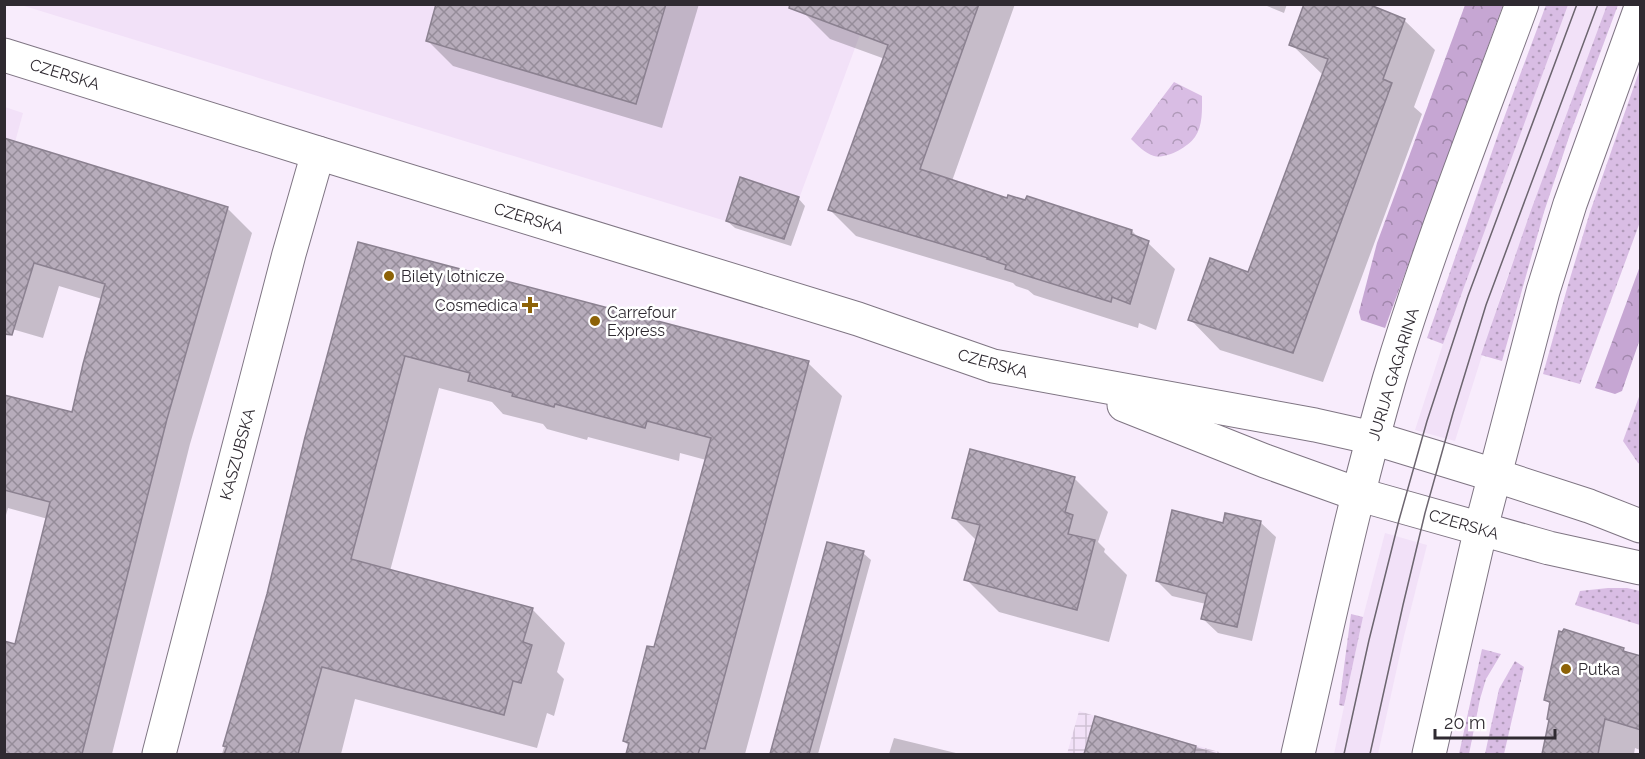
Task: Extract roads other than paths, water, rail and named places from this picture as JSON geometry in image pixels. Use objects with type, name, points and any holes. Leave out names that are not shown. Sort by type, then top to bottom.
[{"type":"street","name":"JURIJA GAGARINA","points":[[1298,754],[1357,494],[1373,438],[1408,321],[1448,204],[1522,4]]},
{"type":"street","points":[[1429,754],[1494,475],[1543,291],[1570,204],[1641,10]]},
{"type":"street","name":"CZERSKA","points":[[4,55],[858,319],[993,366],[1316,425],[1373,438],[1589,506],[1641,526]]},
{"type":"street","name":"KASZUBSKA","points":[[159,754],[289,254],[318,153]]},
{"type":"street","name":"CZERSKA","points":[[1055,378],[1265,461],[1357,494],[1549,548],[1641,568]]},
{"type":"tram line","points":[[1344,754],[1369,640],[1427,421],[1468,296],[1577,4]]},
{"type":"tram line","points":[[1370,754],[1425,513],[1453,413],[1486,305],[1598,4]]},
{"type":"place","name":"Bilety lotnicze","points":[[389,276]]},
{"type":"place","name":"Cosmedica","points":[[530,305]]},
{"type":"place","name":"Carrefour Express","points":[[595,321]]},
{"type":"place","name":"Putka","points":[[1566,669]]}]
